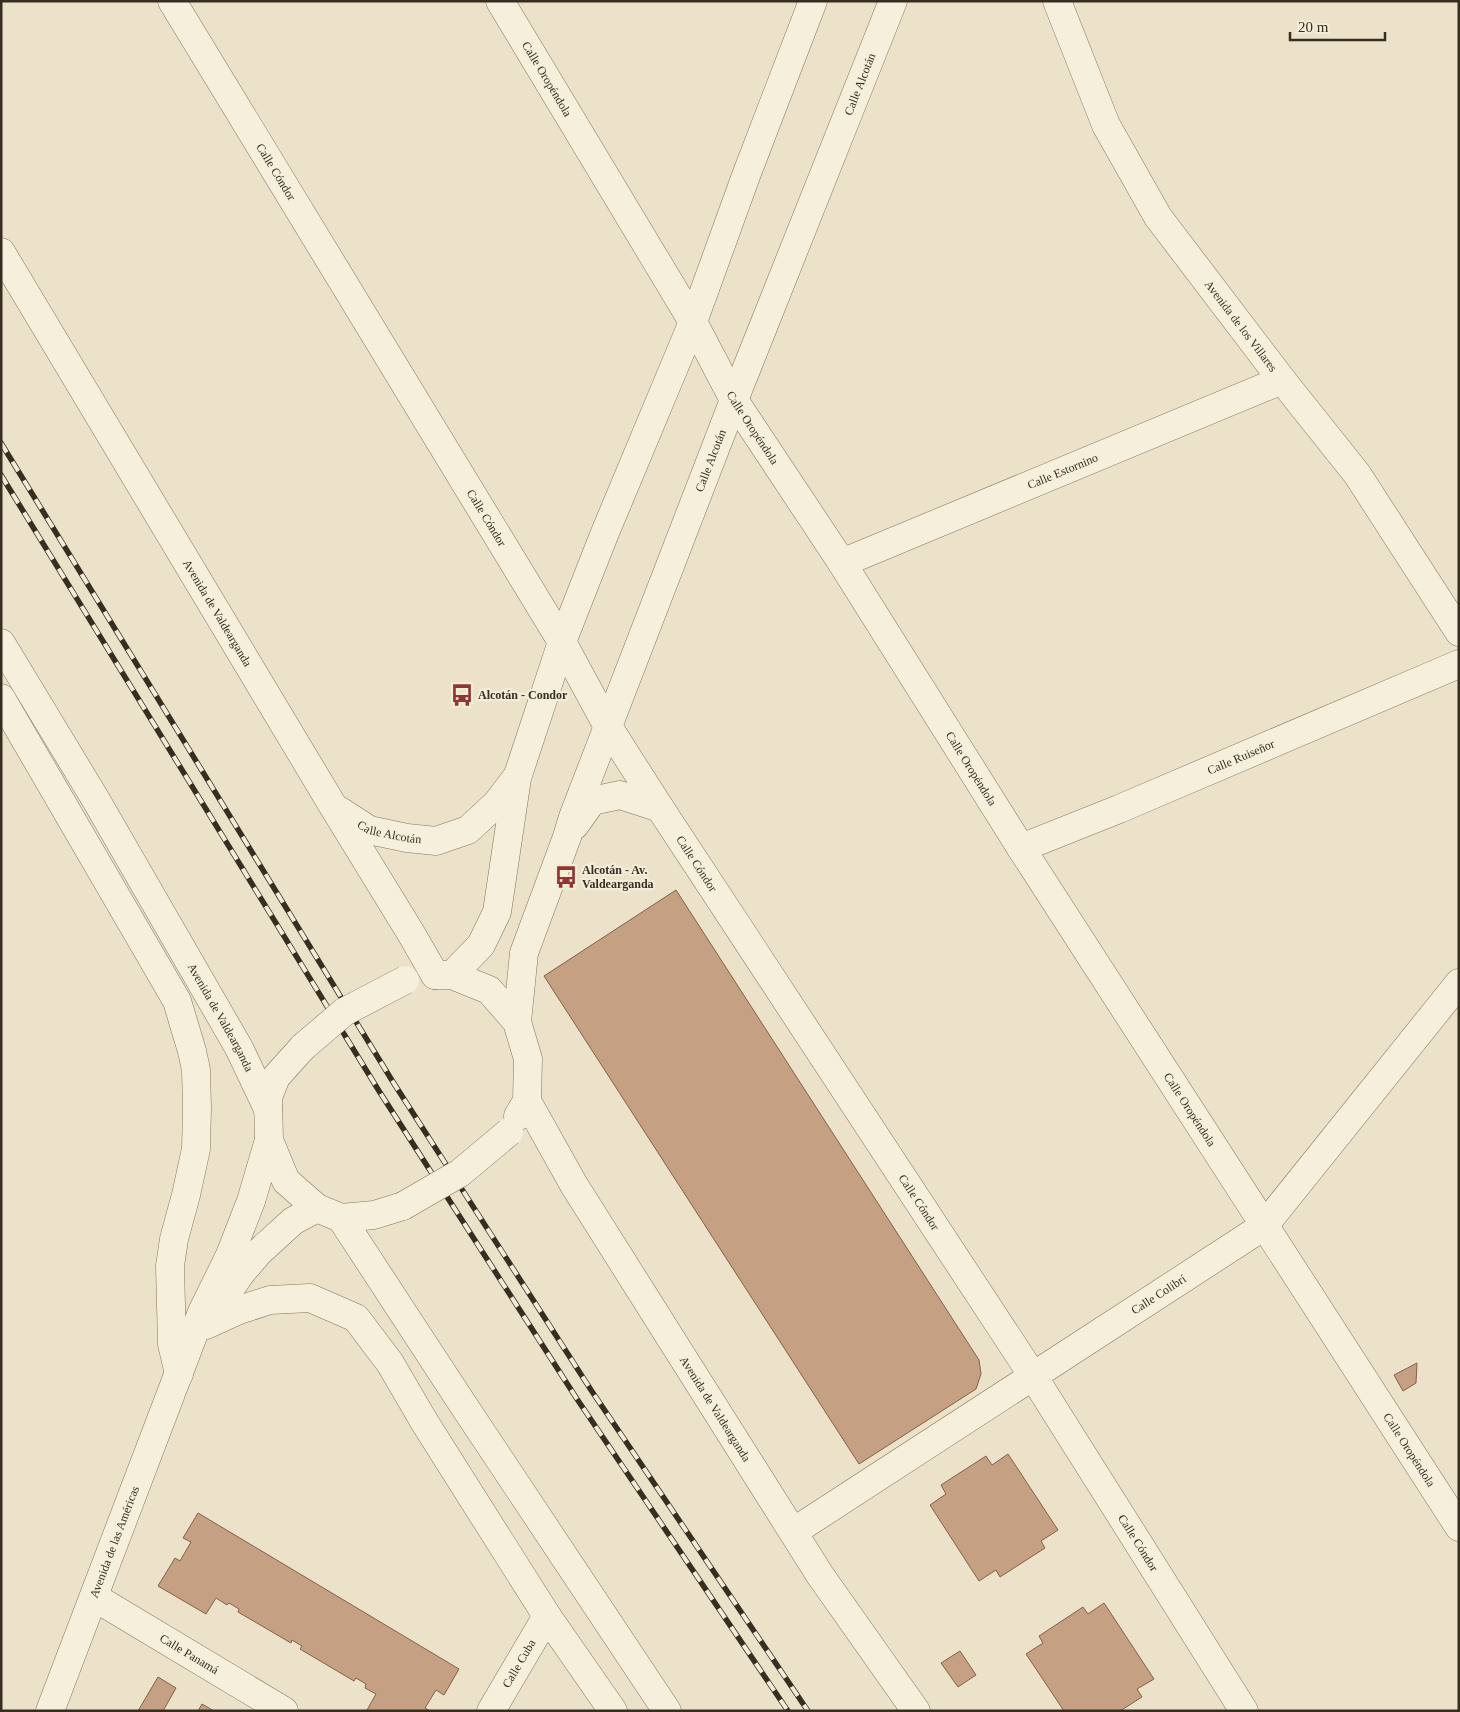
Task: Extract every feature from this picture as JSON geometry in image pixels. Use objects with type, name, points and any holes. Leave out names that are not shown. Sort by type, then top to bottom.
[{"type":"street","name":"Calle Cóndor","points":[[172,1],[562,642],[607,725],[1033,1376],[1244,1711]]},
{"type":"street","name":"Calle Oropéndola","points":[[500,1],[693,322],[734,400],[842,563],[1021,848],[1459,1528]]},
{"type":"street","name":"Calle Alcotán","points":[[443,975],[481,945],[497,912],[517,778],[562,642],[607,526],[693,322],[747,173],[813,1]]},
{"type":"street","name":"Calle Alcotán","points":[[517,1022],[524,953],[567,837],[572,817],[734,400],[893,1]]},
{"type":"street","name":"Avenida de los Villares","points":[[1057,1],[1106,124],[1158,217],[1282,380],[1357,474],[1459,632]]},
{"type":"street","name":"Avenida de Valdearganda","points":[[1,252],[333,806],[412,935],[443,975]]},
{"type":"street","name":"Calle Estornino","points":[[842,563],[1282,380]]},
{"type":"street","name":"Avenida de Valdearganda","points":[[1,643],[96,800],[239,1048],[268,1109]]},
{"type":"street","name":"Calle Ruiseñor","points":[[1021,848],[1119,809],[1459,664]]},
{"type":"street","points":[[1,698],[177,1001],[192,1051],[196,1080],[196,1149],[174,1239],[170,1266],[172,1344],[179,1374]]},
{"type":"street","name":"Calle Alcotán","points":[[333,806],[369,830],[408,838],[436,841],[468,830],[497,803],[517,778]]},
{"type":"street","name":"Calle Alcotán","points":[[567,837],[592,802],[620,795],[660,808]]},
{"type":"street","points":[[329,1213],[374,1215],[403,1206],[460,1174],[509,1132],[527,1101],[528,1059],[517,1022],[489,990],[443,975],[405,980],[344,1012],[303,1047],[276,1077],[268,1097],[269,1140],[286,1181],[329,1213],[382,1282],[667,1711]]},
{"type":"street","name":"Calle Colibrí","points":[[793,1532],[1264,1226],[1459,983]]},
{"type":"street","name":"Avenida de Valdearganda","points":[[527,1101],[574,1185],[820,1575],[916,1711]]},
{"type":"street","name":"Avenida de las Américas","points":[[50,1711],[202,1312],[230,1255],[251,1202],[269,1140]]},
{"type":"street","name":"Avenida de las Américas","points":[[179,1374],[206,1325],[241,1273],[259,1252],[293,1220],[329,1213]]},
{"type":"street","points":[[382,1282],[425,1423]]},
{"type":"street","points":[[206,1325],[239,1310],[270,1300],[310,1298],[356,1318],[390,1363],[425,1423],[548,1616],[613,1711]]},
{"type":"street","name":"Calle Panamá","points":[[94,1597],[284,1711]]},
{"type":"street","name":"Calle Cuba","points":[[492,1711],[548,1616]]},
{"type":"building","points":[[676,890],[979,1360],[981,1374],[976,1389],[859,1464],[544,976]]},
{"type":"building","points":[[1417,1363],[1416,1383],[1403,1391],[1394,1375]]},
{"type":"building","points":[[1008,1454],[1058,1530],[1041,1541],[1045,1548],[1000,1577],[996,1570],[979,1581],[930,1505],[946,1494],[941,1485],[986,1456],[992,1465]]},
{"type":"building","points":[[198,1513],[459,1669],[444,1695],[436,1690],[425,1708],[430,1711],[368,1711],[376,1694],[365,1688],[366,1684],[356,1678],[354,1681],[300,1649],[302,1646],[292,1640],[291,1643],[238,1612],[239,1609],[229,1603],[227,1605],[216,1598],[206,1614],[158,1586],[175,1558],[180,1561],[191,1542],[183,1538]]},
{"type":"building","points":[[1104,1603],[1154,1679],[1137,1689],[1142,1697],[1120,1711],[1064,1711],[1026,1654],[1043,1643],[1039,1636],[1083,1607],[1088,1614]]},
{"type":"building","points":[[960,1651],[976,1675],[958,1687],[941,1663]]},
{"type":"building","points":[[158,1677],[176,1688],[163,1711],[138,1711]]},
{"type":"building","points":[[202,1704],[214,1711],[198,1711]]},
{"type":"railway","points":[[1,443],[393,1082],[591,1390],[808,1711]]},
{"type":"railway","points":[[1,475],[379,1091],[577,1399],[788,1711]]},
{"type":"place","name":"Alcotán - Condor","points":[[462,695]]},
{"type":"place","name":"Alcotán - Av. Valdearganda","points":[[566,877]]}]
